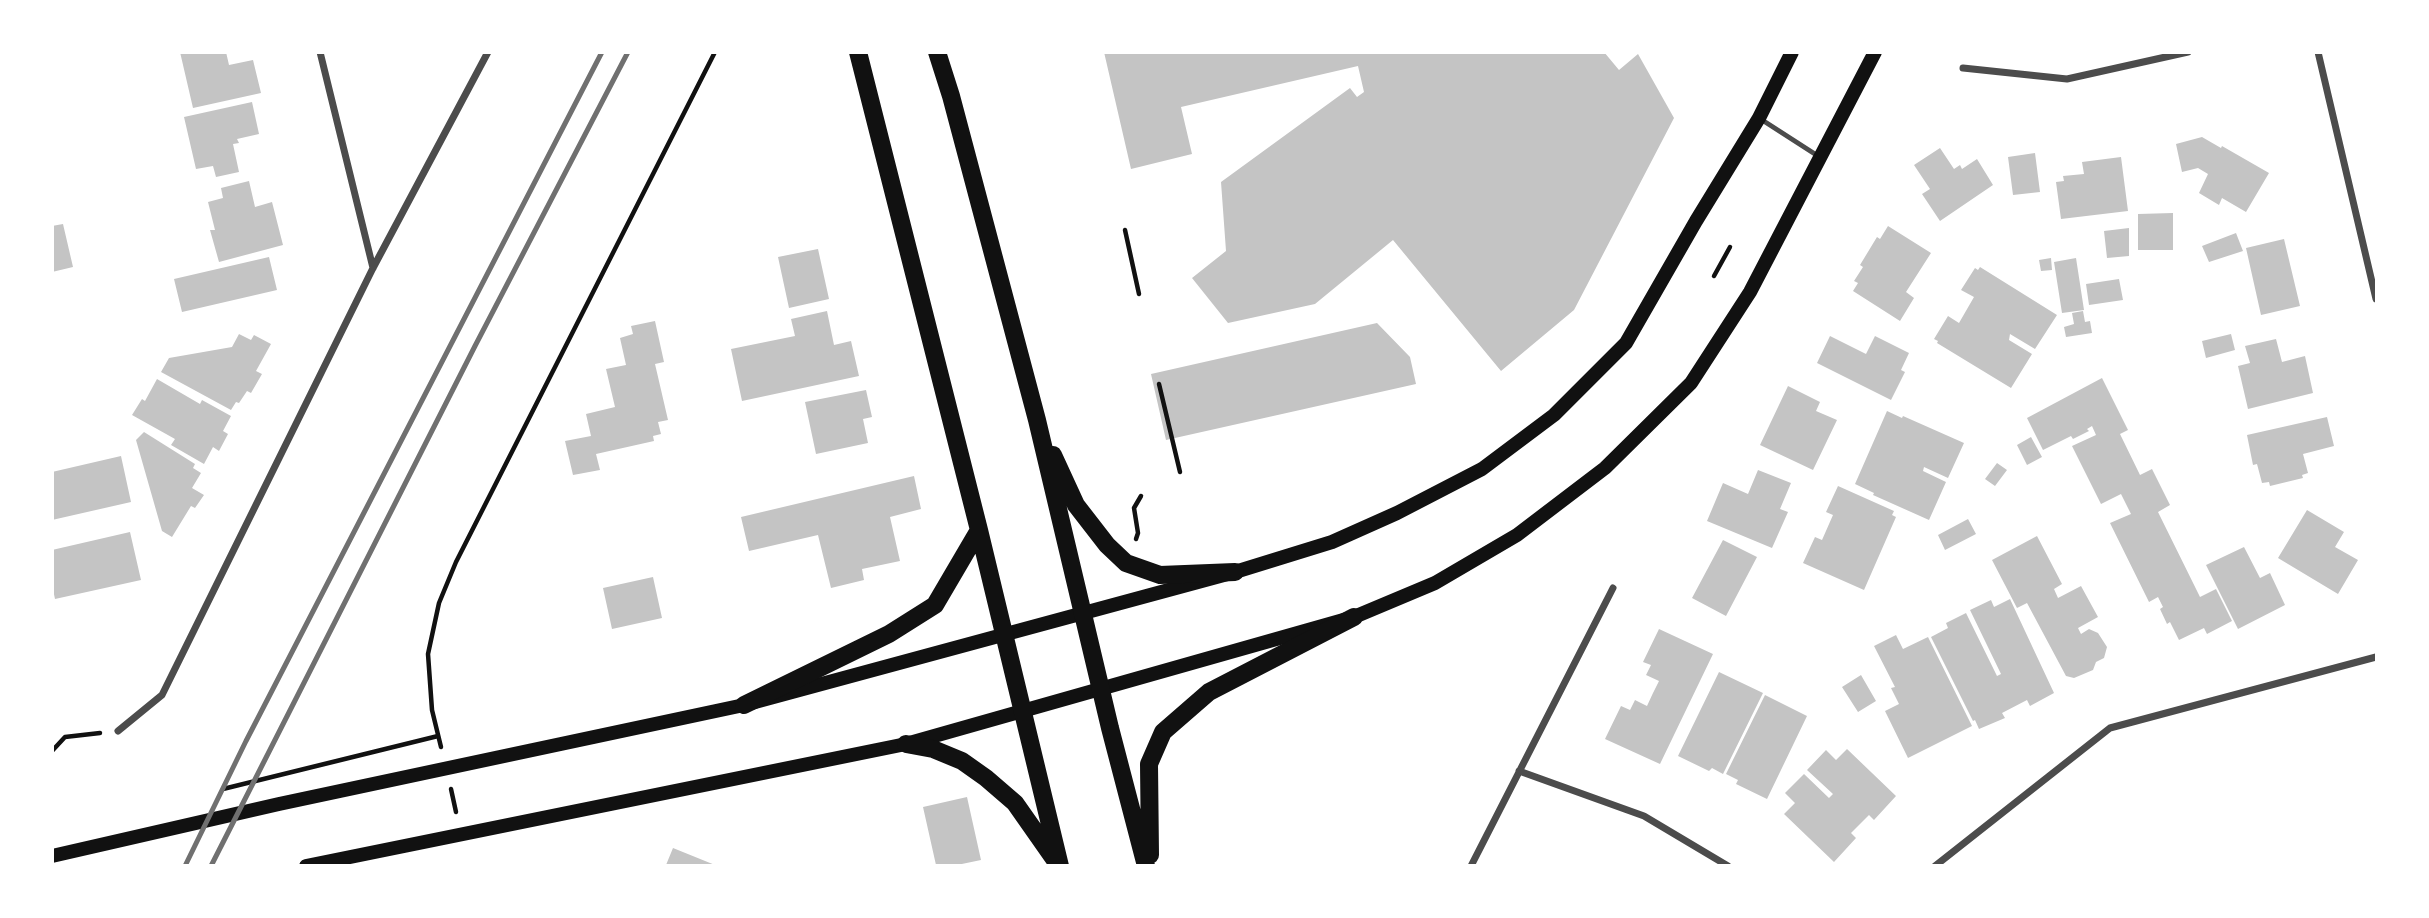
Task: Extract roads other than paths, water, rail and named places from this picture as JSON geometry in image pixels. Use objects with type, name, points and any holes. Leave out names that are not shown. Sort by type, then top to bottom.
[{"type":"main road","points":[[858,52],[979,530],[1059,866]]},
{"type":"main road","points":[[52,856],[279,803],[744,705],[1235,572],[1332,542],[1397,513],[1482,469],[1554,415],[1626,343],[1759,118],[1791,52]]},
{"type":"main road","points":[[1148,866],[1149,764],[1163,732],[1209,692],[1354,617],[1435,583],[1517,535],[1605,468],[1691,383],[1750,292],[1875,52]]},
{"type":"main road","points":[[937,53],[955,109],[1037,420],[1101,689],[1148,866]]},
{"type":"main road","points":[[1037,420],[1076,505],[1107,545],[1126,563],[1160,575],[1235,572]]},
{"type":"main road","points":[[744,705],[889,634],[935,605],[979,530]]},
{"type":"main road","points":[[306,866],[906,744],[1354,617]]},
{"type":"main road","points":[[906,744],[933,749],[962,761],[986,778],[1015,803],[1059,866]]},
{"type":"street","points":[[320,52],[373,268]]},
{"type":"street","points":[[118,732],[162,695],[373,268],[488,52]]},
{"type":"street","points":[[1963,68],[2067,79],[2188,52]]},
{"type":"street","points":[[2318,52],[2376,299]]},
{"type":"street","points":[[1471,866],[1613,588]]},
{"type":"street","points":[[1935,866],[2109,729],[2376,657]]},
{"type":"street","points":[[1520,771],[1644,816],[1728,866]]},
{"type":"lane","points":[[1759,118],[1821,158]]},
{"type":"railway","points":[[185,866],[246,741],[602,52]]},
{"type":"railway","points":[[211,866],[475,346],[628,52]]}]
